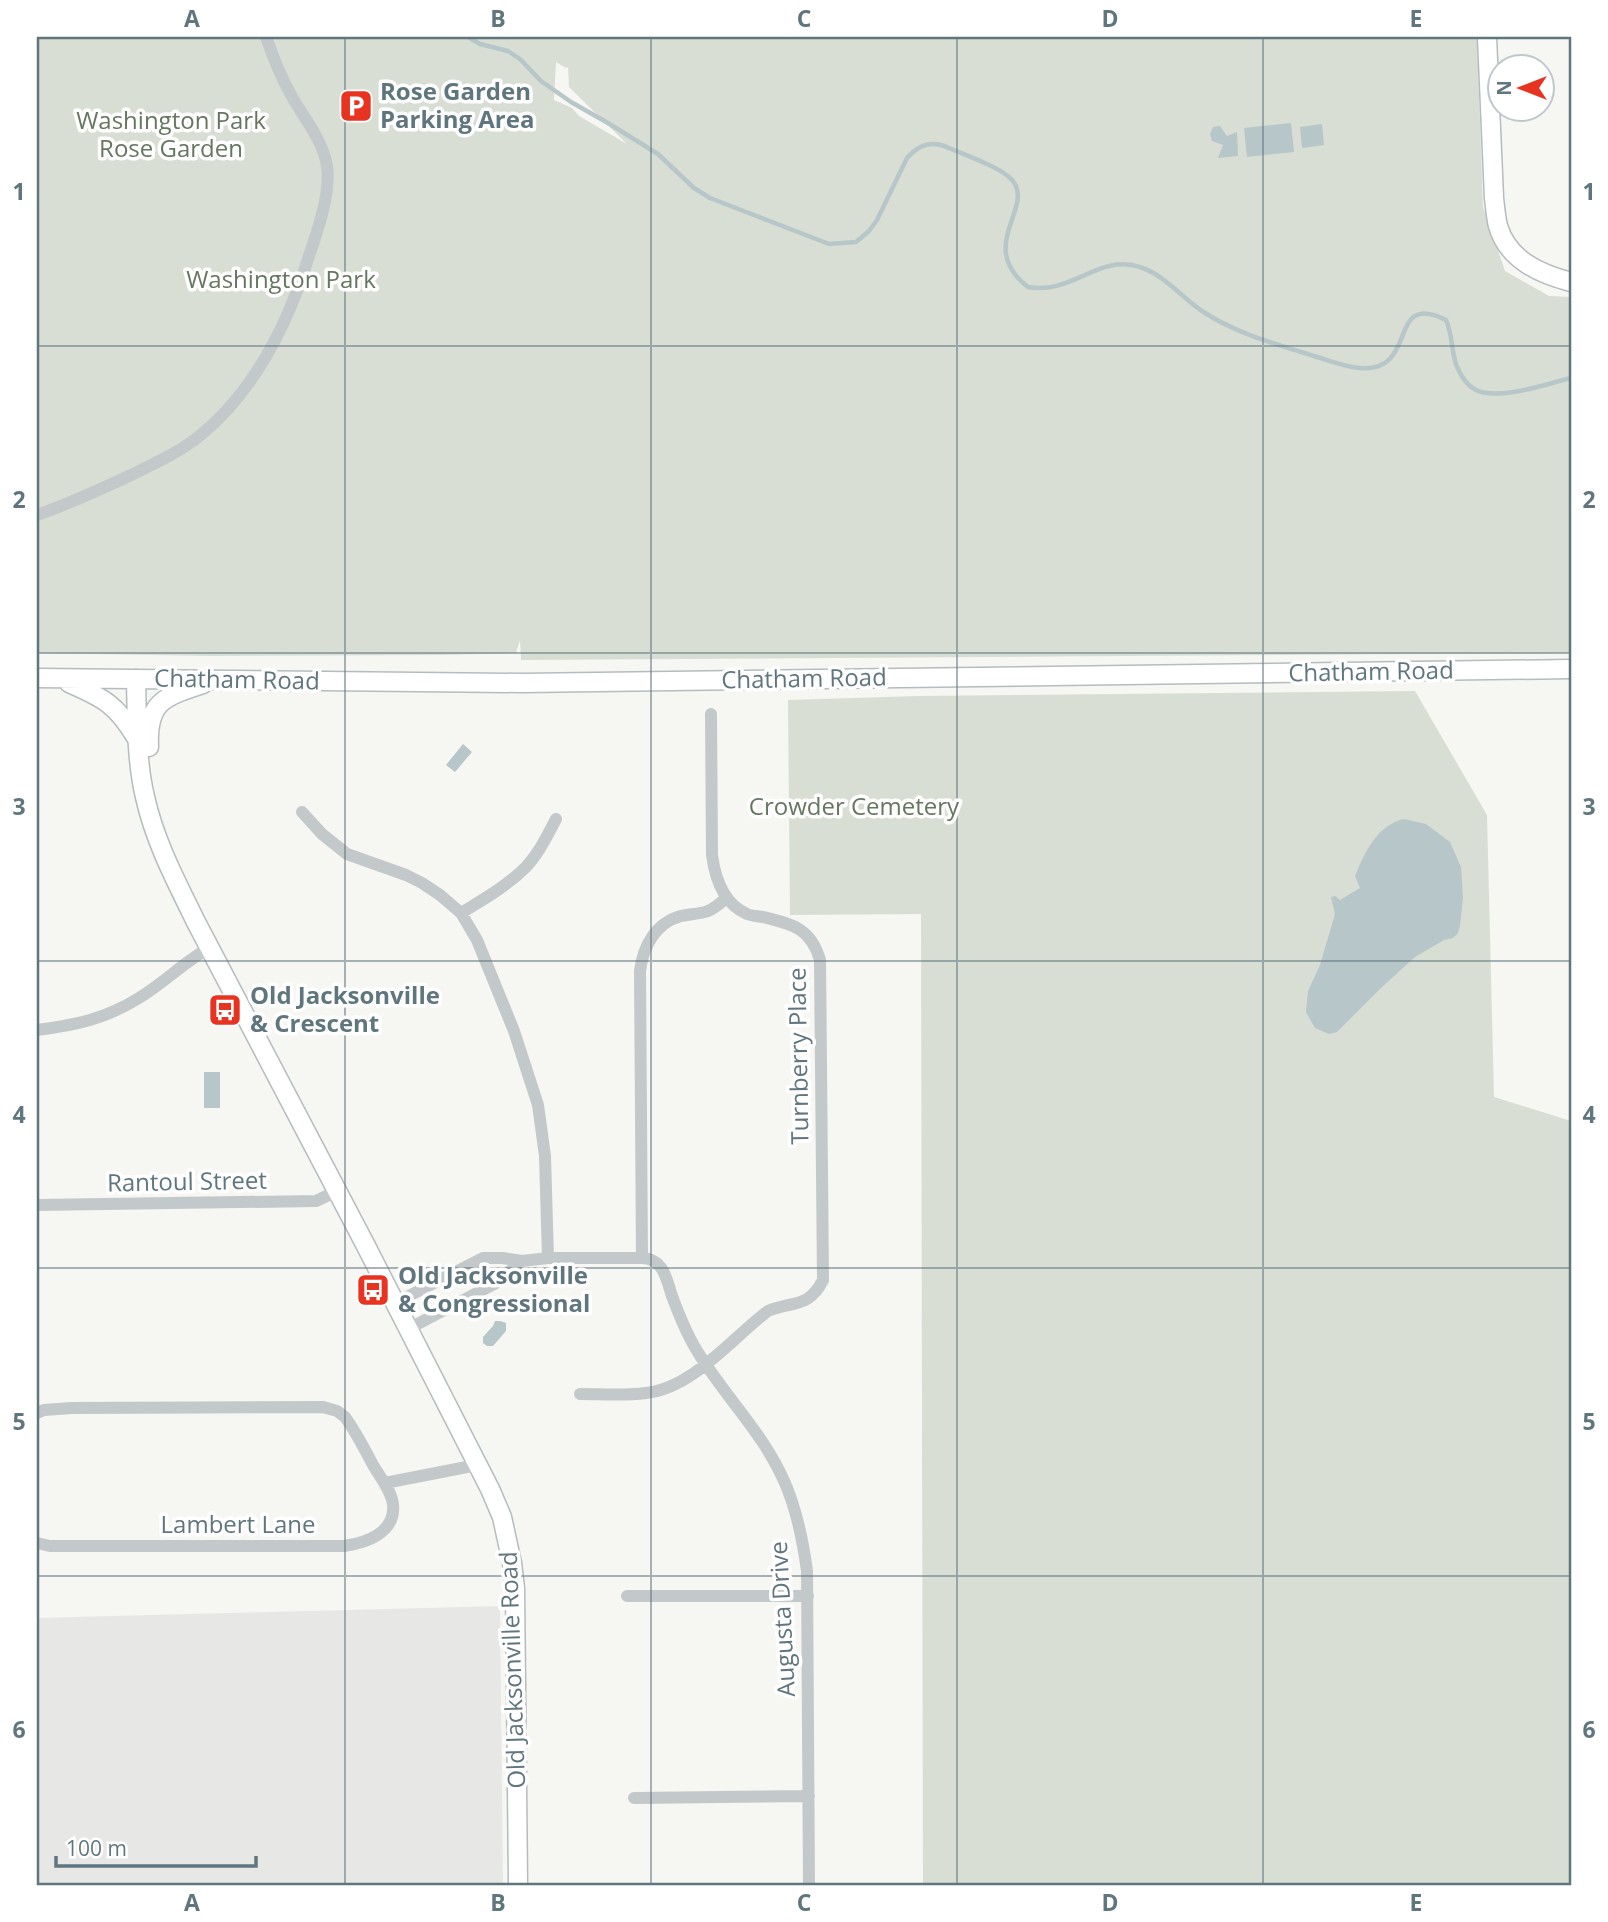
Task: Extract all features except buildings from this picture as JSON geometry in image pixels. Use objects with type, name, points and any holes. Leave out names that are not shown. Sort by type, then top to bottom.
[{"type":"main road","points":[[1487,37],[1497,224],[1511,251],[1522,261],[1537,271],[1571,282]]},
{"type":"main road","name":"Chatham Road","points":[[37,678],[522,683],[1571,669]]},
{"type":"main road","points":[[59,679],[106,700],[128,724],[138,742]]},
{"type":"main road","name":"Old Jacksonville Road","points":[[136,679],[138,742],[144,797],[163,855],[395,1303],[502,1517],[515,1588],[518,1885]]},
{"type":"main road","points":[[152,824],[156,805],[149,737],[152,714],[161,702],[177,693],[216,680]]},
{"type":"street","points":[[37,515],[163,460],[202,434],[233,404],[281,330],[313,244],[328,180],[327,163],[318,140],[289,92],[266,37]]},
{"type":"street","points":[[395,1303],[483,1258],[522,1261],[548,1258],[642,1258],[642,959],[652,935],[664,924],[677,917],[707,911],[727,898],[716,875],[712,855],[711,713]]},
{"type":"street","points":[[302,812],[340,849],[422,883],[461,913],[477,940],[514,1031],[538,1105],[545,1156],[548,1258]]},
{"type":"street","points":[[461,913],[506,885],[527,866],[556,819]]},
{"type":"street","name":"Turnberry Place","points":[[580,1394],[647,1394],[667,1388],[706,1364],[768,1311],[779,1306],[798,1304],[812,1297],[822,1280],[820,960],[814,944],[803,931],[788,923],[746,913],[727,898]]},
{"type":"street","points":[[37,1030],[74,1026],[100,1018],[140,998],[190,959],[209,948]]},
{"type":"street","name":"Rantoul Street","points":[[37,1206],[316,1200],[337,1191]]},
{"type":"street","name":"Augusta Drive","points":[[642,1258],[658,1263],[665,1273],[688,1334],[706,1364],[760,1436],[785,1483],[797,1515],[804,1546],[807,1596],[809,1885]]},
{"type":"street","points":[[408,1329],[496,1283],[522,1261]]},
{"type":"street","name":"Lambert Lane","points":[[37,1413],[71,1408],[323,1407],[337,1411],[345,1417],[356,1432],[385,1483],[393,1504],[391,1521],[383,1532],[370,1540],[344,1546],[37,1544]]},
{"type":"street","points":[[385,1483],[477,1465]]},
{"type":"street","points":[[626,1596],[807,1596]]},
{"type":"street","points":[[634,1798],[809,1796]]},
{"type":"shaded area","points":[[1291,123],[1294,152],[1247,157],[1244,128]]},
{"type":"shaded area","points":[[1322,124],[1324,145],[1302,148],[1300,127]]},
{"type":"shaded area","points":[[1220,126],[1227,136],[1237,132],[1238,156],[1218,158],[1223,145],[1212,141],[1210,134],[1213,127]]},
{"type":"shaded area","points":[[463,744],[472,752],[455,772],[446,765]]},
{"type":"shaded area","points":[[1404,819],[1426,824],[1450,842],[1461,867],[1463,898],[1458,933],[1415,957],[1337,1032],[1329,1034],[1315,1028],[1306,1012],[1308,991],[1320,965],[1335,914],[1331,897],[1335,896],[1340,900],[1360,888],[1355,876],[1373,841],[1386,827]]},
{"type":"shaded area","points":[[204,1072],[220,1072],[220,1108],[204,1108]]},
{"type":"shaded area","points":[[495,1321],[506,1323],[506,1331],[493,1346],[487,1346],[483,1343],[483,1337]]},
{"type":"shaded area","points":[[500,1606],[503,1885],[37,1885],[37,1618]]},
{"type":"green space","points":[[37,37],[1477,37],[1483,207],[1505,271],[1549,296],[1571,297],[1571,653],[521,660],[520,640],[516,653],[212,656],[37,653]],"holes":[[[556,62],[568,67],[569,87],[627,144],[579,116],[572,108],[554,100]]]},
{"type":"green space","name":"Crowder Cemetery","points":[[1415,691],[1487,815],[1494,1097],[1571,1121],[1571,1885],[923,1885],[921,914],[790,915],[788,700],[919,696]]},
{"type":"waterway","points":[[468,37],[480,44],[508,51],[520,59],[541,81],[571,102],[658,154],[694,188],[710,198],[829,244],[856,242],[869,231],[907,158],[916,149],[937,144],[992,166],[1012,180],[1017,191],[1017,202],[1006,242],[1007,257],[1013,272],[1028,287],[1058,285],[1112,265],[1140,267],[1166,281],[1197,307],[1231,327],[1286,347],[1360,368],[1378,366],[1390,358],[1408,323],[1416,316],[1428,314],[1446,320],[1457,367],[1474,389],[1484,393],[1508,393],[1571,378]]},
{"type":"place","name":"Rose Garden Parking Area","points":[[356,106]]},
{"type":"place","name":"Old Jacksonville & Crescent","points":[[225,1010]]},
{"type":"place","name":"Old Jacksonville & Congressional","points":[[373,1290]]},
{"type":"park label","name":"Washington Park Rose Garden","points":[[171,135]]},
{"type":"park label","name":"Washington Park","points":[[281,280]]}]
